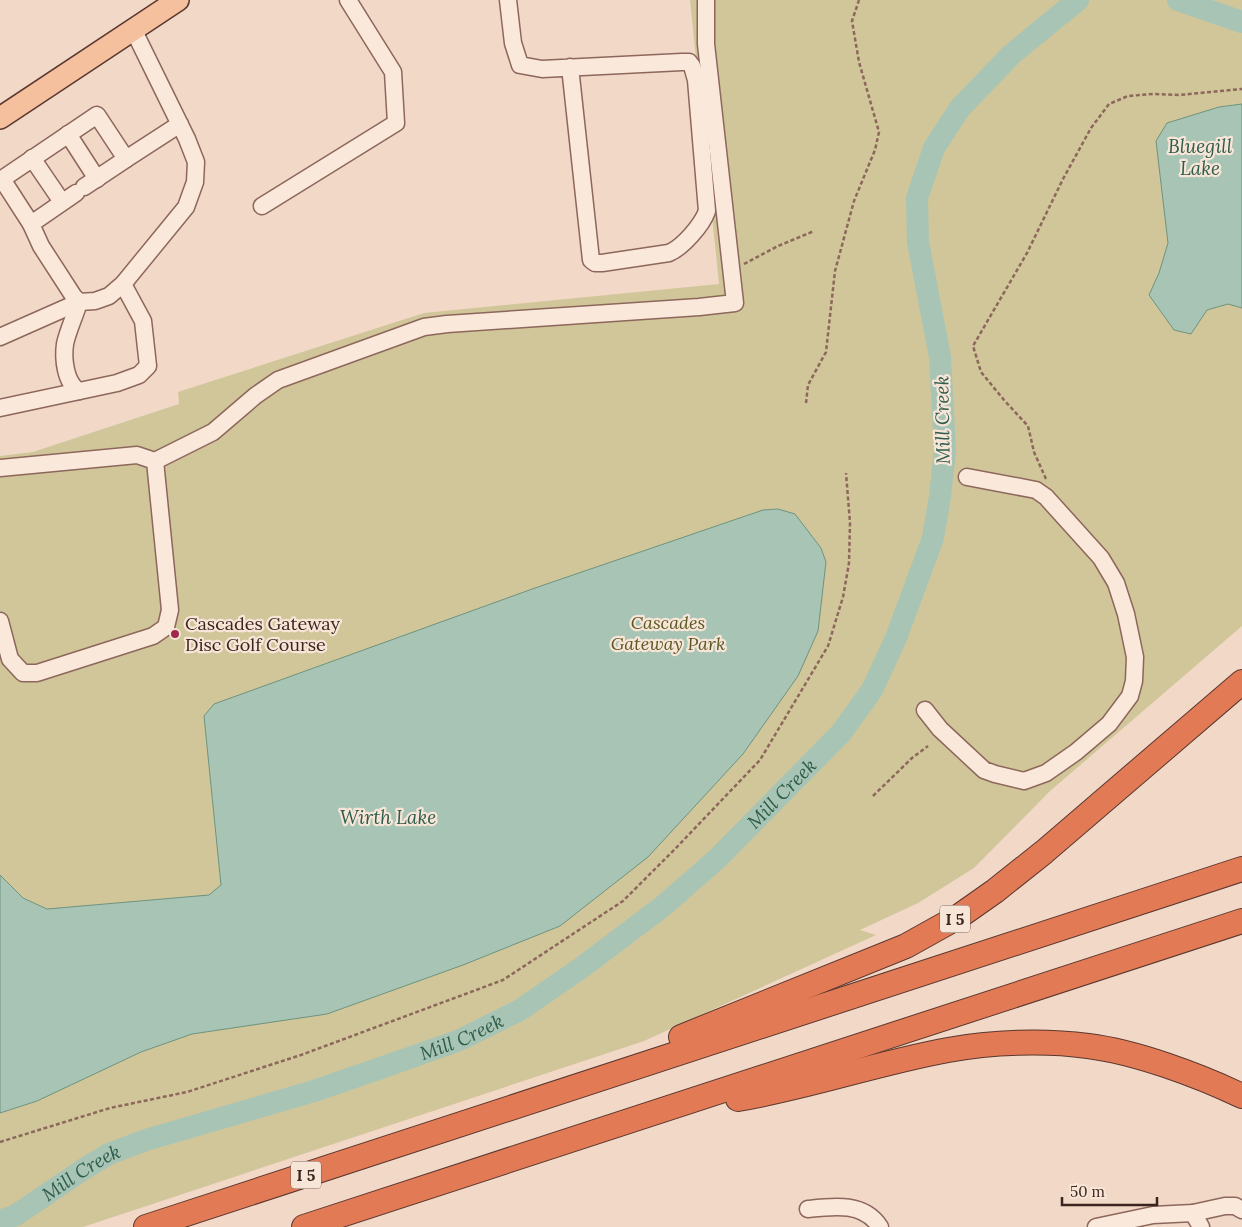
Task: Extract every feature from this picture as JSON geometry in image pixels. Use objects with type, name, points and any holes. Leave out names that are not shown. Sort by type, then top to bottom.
[{"type":"highway","name":"I 5","points":[[618,1073],[676,1039],[906,946],[958,917],[995,891],[1044,852],[1242,682]]},
{"type":"highway","name":"I 5","points":[[146,1227],[1242,869]]},
{"type":"highway","points":[[304,1227],[1242,921]]},
{"type":"highway","points":[[647,1115],[754,1096],[949,1050],[1048,1043],[1088,1046],[1121,1053],[1199,1078],[1242,1096]]},
{"type":"main road","points":[[0,118],[178,0]]},
{"type":"street","points":[[262,206],[396,123],[393,72],[348,0]]},
{"type":"street","points":[[508,0],[513,43],[520,66],[542,69],[689,62],[692,66],[696,80],[708,211],[705,218],[678,249],[669,253],[602,263],[595,263],[592,260],[570,68]]},
{"type":"street","points":[[0,468],[137,455],[155,461],[213,432],[255,396],[278,380],[424,328],[447,324],[699,308],[735,303],[706,44],[706,0]]},
{"type":"street","points":[[0,337],[79,302],[96,301],[109,296],[123,284],[186,207],[195,182],[196,162],[180,124],[133,29]]},
{"type":"street","points":[[79,302],[41,246],[31,224],[2,179],[98,115],[126,159]]},
{"type":"street","points":[[31,224],[180,124]]},
{"type":"street","points":[[68,134],[86,186]]},
{"type":"street","points":[[32,158],[62,202]]},
{"type":"street","points":[[0,408],[117,383],[139,375],[148,366],[143,322],[123,284]]},
{"type":"street","points":[[79,302],[65,344],[66,370],[70,380],[79,391]]},
{"type":"street","points":[[0,621],[10,659],[23,672],[37,673],[153,636],[166,627],[170,610],[155,461]]},
{"type":"street","points":[[925,710],[940,728],[984,770],[1024,780],[1046,773],[1076,752],[1109,724],[1130,696],[1134,681],[1135,656],[1126,614],[1116,582],[1101,558],[1046,497],[1036,490],[967,477]]},
{"type":"street","points":[[1096,1227],[1152,1215],[1197,1220],[1225,1206],[1235,1206],[1242,1210]]},
{"type":"street","points":[[808,1209],[855,1208],[869,1215],[880,1227]]},
{"type":"path","points":[[806,403],[808,385],[826,352],[835,271],[854,201],[875,150],[879,132],[859,62],[852,21],[858,0]]},
{"type":"path","points":[[1047,480],[1041,471],[1034,452],[1028,426],[981,372],[973,346],[1027,253],[1063,179],[1091,128],[1109,104],[1128,96],[1152,94],[1178,95],[1242,89]]},
{"type":"path","points":[[731,270],[778,246],[814,231]]},
{"type":"path","points":[[0,1142],[110,1108],[186,1092],[301,1055],[502,980],[623,901],[676,850],[760,760],[828,646],[843,597],[849,563],[850,522],[846,473]]},
{"type":"path","points":[[872,796],[912,758],[928,746]]},
{"type":"green space","name":"Cascades Gateway Park","points":[[690,0],[1242,0],[1242,626],[1050,791],[974,868],[918,903],[860,930],[876,935],[644,1041],[83,1227],[0,1227],[0,456],[33,452],[179,404],[178,392],[424,313],[719,284]]},
{"type":"water","name":"Bluegill Lake","points":[[1242,104],[1242,308],[1228,304],[1207,310],[1191,334],[1174,330],[1149,295],[1159,273],[1168,243],[1156,141],[1167,123],[1219,107]]},
{"type":"water","name":"Wirth Lake","points":[[778,509],[795,514],[821,548],[826,562],[818,631],[798,676],[743,754],[648,857],[560,926],[463,965],[327,1014],[192,1034],[141,1052],[37,1101],[0,1113],[0,875],[23,898],[47,909],[209,895],[221,885],[204,716],[214,704],[535,588],[763,510]]},
{"type":"waterway","name":"Mill Creek","points":[[0,1221],[16,1215],[109,1154],[146,1140],[314,1091],[375,1070],[460,1040],[520,1010],[581,968],[662,907],[718,858],[841,733],[872,690],[896,638],[933,538],[940,496],[945,450],[940,357],[918,242],[917,198],[934,148],[960,108],[1012,54],[1078,0]]},
{"type":"waterway","name":"Mill Creek","points":[[1178,0],[1242,22]]},
{"type":"place","name":"Cascades Gateway Disc Golf Course","points":[[175,634]]}]
